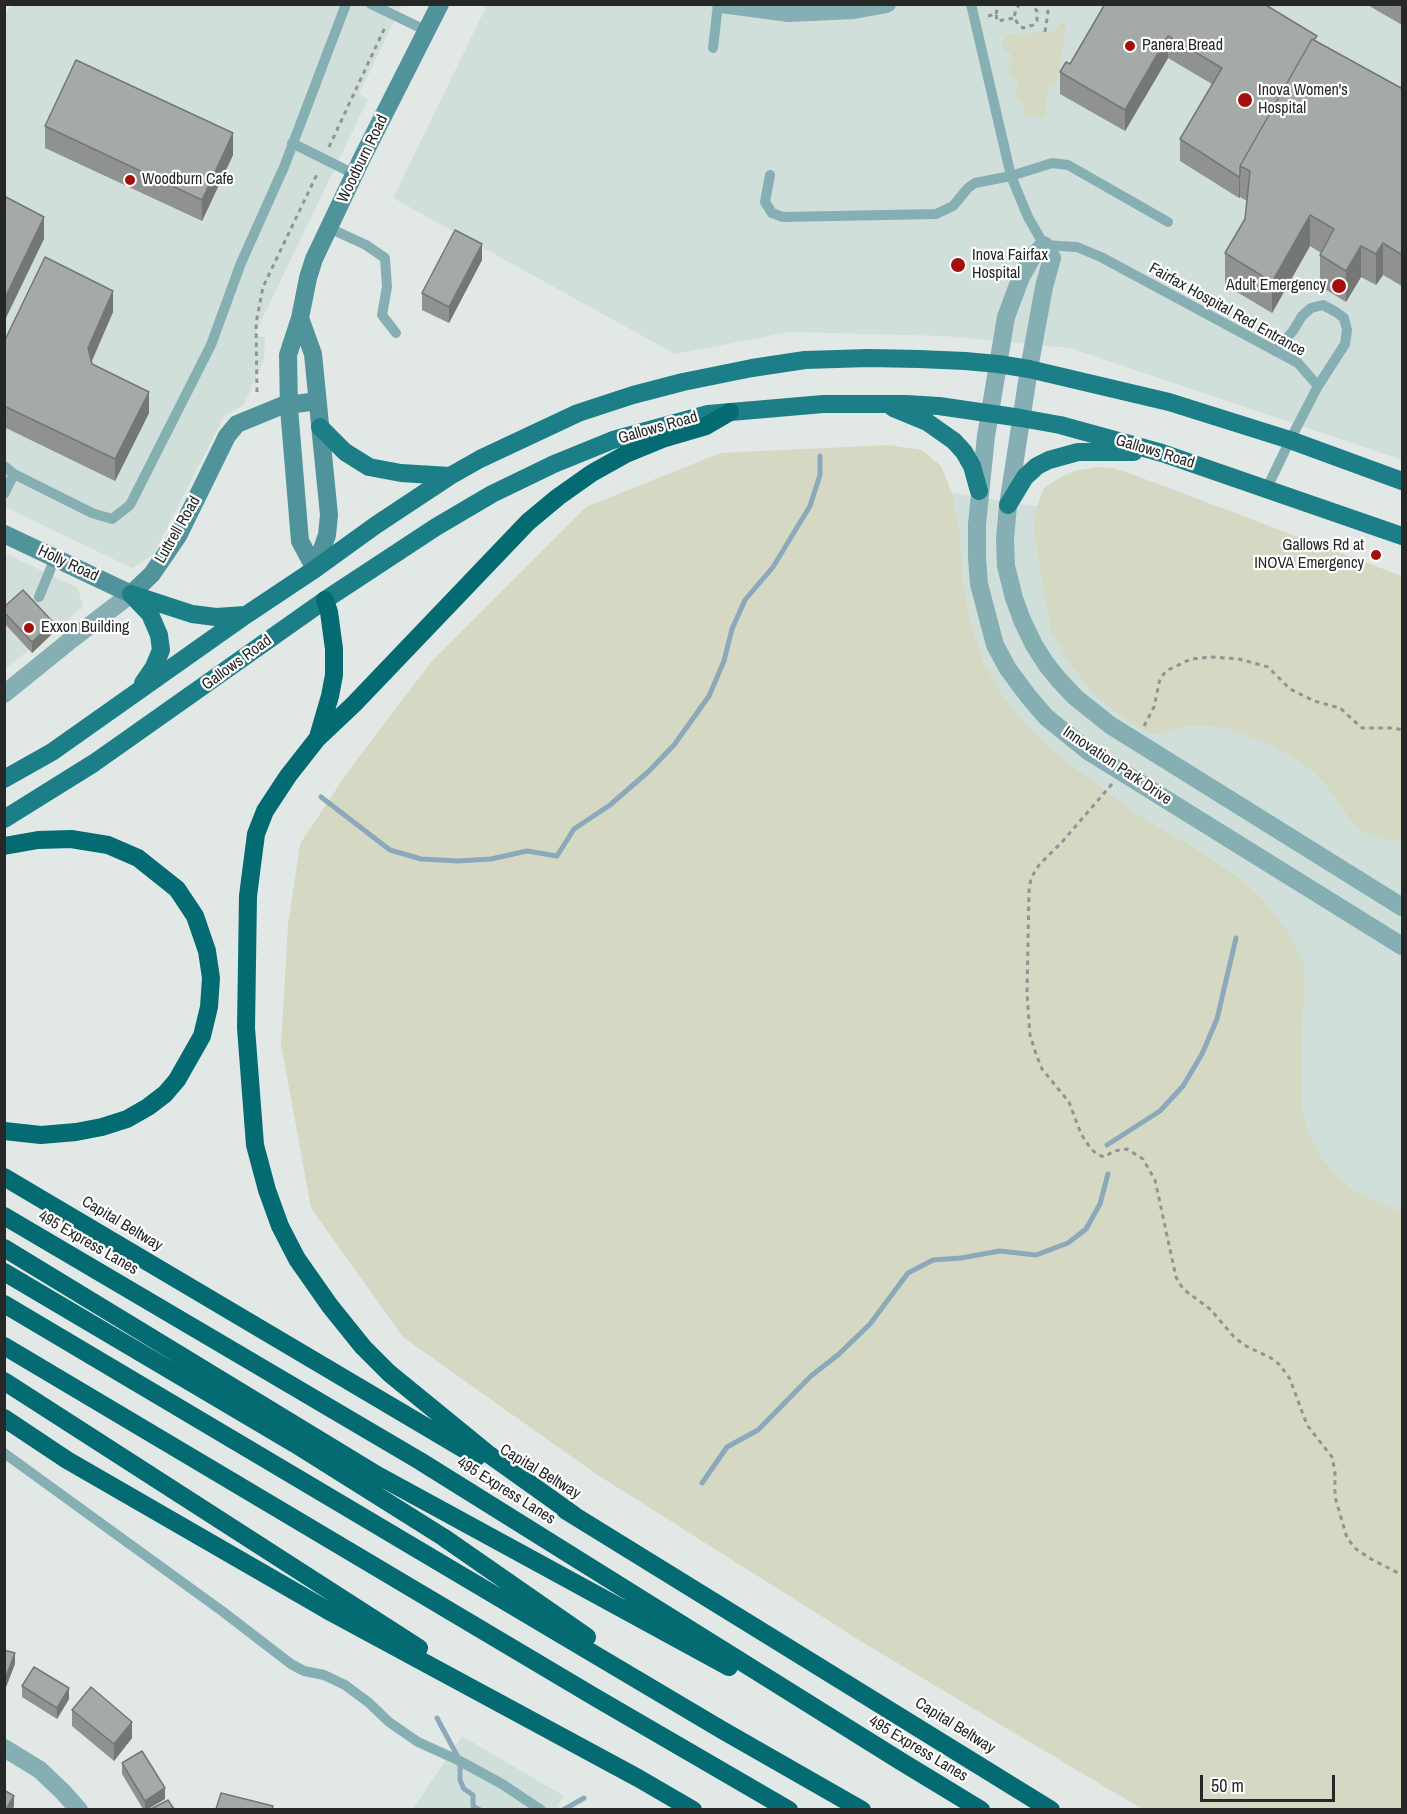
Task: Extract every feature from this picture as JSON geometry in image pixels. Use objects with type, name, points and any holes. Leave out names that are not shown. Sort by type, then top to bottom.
[{"type":"highway","points":[[574,1515],[450,1424],[389,1373],[363,1347],[330,1306],[297,1259],[280,1226],[267,1190],[255,1145],[250,1096],[246,1028],[248,896],[256,834],[266,811],[288,776],[317,739],[354,704],[528,522],[592,473],[626,454],[665,438],[706,426],[730,412]]},
{"type":"highway","points":[[317,739],[334,675],[334,649],[325,600]]},
{"type":"highway","points":[[4,846],[38,840],[71,839],[108,845],[138,858],[177,889],[195,916],[207,951],[211,978],[209,1007],[202,1036],[177,1080],[165,1094],[148,1107],[127,1119],[76,1132],[40,1135],[4,1131]]},
{"type":"highway","name":"Capital Beltway","points":[[4,1177],[574,1515],[1051,1809]]},
{"type":"highway","name":"495 Express Lanes","points":[[4,1216],[420,1461],[981,1809]]},
{"type":"highway","points":[[4,1248],[377,1475],[902,1762]]},
{"type":"highway","points":[[4,1272],[295,1444],[443,1538],[722,1730]]},
{"type":"highway","points":[[4,1304],[722,1730],[862,1809]]},
{"type":"highway","points":[[4,1347],[578,1687],[789,1809]]},
{"type":"highway","points":[[4,1381],[541,1726]]},
{"type":"highway","points":[[4,1418],[67,1460],[327,1610],[693,1809]]},
{"type":"main road","name":"Gallows Road","points":[[4,779],[52,752],[246,615],[315,570],[376,525],[480,459],[578,413],[633,394],[729,372],[805,360],[868,358],[965,361],[1029,369],[1169,402],[1290,440],[1402,481]]},
{"type":"main road","name":"Gallows Road","points":[[4,819],[94,763],[325,600],[446,521],[492,494],[554,464],[613,440],[708,414],[823,404],[883,404],[939,406],[1021,418],[1059,425],[1162,453],[1402,536]]},
{"type":"main road","points":[[883,404],[927,422],[954,441],[972,466],[979,491]]},
{"type":"main road","points":[[320,427],[345,452],[369,467],[402,474],[450,476]]},
{"type":"main road","points":[[1008,505],[1025,477],[1036,466],[1064,455],[1102,451],[1162,453]]},
{"type":"main road","name":"Woodburn Road","points":[[315,570],[325,600]]},
{"type":"main road","points":[[130,594],[192,614],[216,617],[246,615]]},
{"type":"main road","points":[[130,594],[150,614],[159,635],[161,650],[146,680],[130,697]]},
{"type":"street","name":"Woodburn Road","points":[[315,570],[300,541],[288,356],[314,259],[440,4]]},
{"type":"street","points":[[720,4],[789,13],[854,10],[887,4]]},
{"type":"street","name":"Innovation Park Drive","points":[[1402,907],[1110,725],[1075,697],[1034,645],[1022,620],[1006,566],[1005,539],[1029,369],[1044,287],[1052,258],[1044,245],[1033,256],[1017,286],[1006,317],[979,491],[976,533],[979,584],[995,645],[1008,669],[1046,717],[1088,751],[1402,946]]},
{"type":"street","points":[[300,318],[313,354],[329,515],[327,535],[315,570]]},
{"type":"street","name":"Luttrell Road","points":[[4,694],[23,670],[67,632],[130,594],[152,574],[178,536],[227,436],[237,424],[281,406],[317,401]]},
{"type":"street","name":"Holly Road","points":[[4,534],[130,594]]},
{"type":"street","points":[[4,1748],[39,1770],[79,1809]]},
{"type":"lane","points":[[4,466],[15,474],[93,513],[112,519],[130,505],[211,345],[242,263],[284,167],[346,4]]},
{"type":"lane","points":[[371,4],[427,31]]},
{"type":"lane","points":[[713,48],[720,4]]},
{"type":"lane","points":[[971,4],[1011,176],[1028,217],[1044,245]]},
{"type":"lane","points":[[292,143],[354,174]]},
{"type":"lane","points":[[770,175],[765,202],[772,213],[783,218],[936,214],[953,206],[975,183],[1011,176],[1052,163],[1068,165],[1168,222]]},
{"type":"lane","points":[[329,228],[366,245],[385,258],[387,286],[382,315],[396,333]]},
{"type":"lane","name":"Fairfax Hospital Red Entrance","points":[[1044,245],[1077,247],[1101,256],[1298,363],[1318,386]]},
{"type":"lane","points":[[1268,488],[1318,386],[1345,344],[1347,330],[1344,318],[1323,305],[1311,308],[1275,351]]},
{"type":"lane","points":[[4,494],[15,474]]},
{"type":"lane","points":[[39,597],[55,558]]},
{"type":"lane","points":[[4,1453],[222,1611],[291,1664],[304,1671],[324,1675],[345,1685],[389,1722],[418,1742],[459,1761],[541,1809]]},
{"type":"path","points":[[998,4],[997,21],[1014,18]]},
{"type":"path","points":[[1020,4],[1014,18],[1023,28],[1037,21],[1038,11],[1031,4]]},
{"type":"path","points":[[1045,4],[1048,14],[1045,32]]},
{"type":"path","points":[[257,392],[256,323],[263,287],[391,14]]},
{"type":"path","points":[[974,18],[996,14]]},
{"type":"path","points":[[1038,16],[1048,14]]},
{"type":"path","points":[[1136,741],[1154,707],[1160,679],[1166,670],[1191,659],[1213,657],[1239,659],[1268,667],[1290,689],[1314,701],[1340,708],[1362,728],[1402,730]]},
{"type":"path","points":[[1119,771],[1102,797],[1039,865],[1031,878],[1027,993],[1030,1035],[1036,1054],[1042,1069],[1069,1102],[1081,1134],[1091,1149],[1104,1156],[1114,1151],[1127,1149],[1143,1159],[1155,1180],[1176,1277],[1183,1289],[1210,1309],[1235,1338],[1280,1365],[1290,1379],[1307,1425],[1332,1457],[1335,1472],[1335,1497],[1347,1538],[1356,1549],[1402,1575]]},
{"type":"shaded area","points":[[11,4],[402,5],[359,94],[368,99],[255,334],[265,338],[264,359],[244,405],[225,415],[153,555],[132,568],[5,507],[4,18]]},
{"type":"shaded area","name":"Inova Fairfax Hospital","points":[[487,5],[1402,5],[1402,460],[1070,348],[943,336],[790,332],[675,354],[393,198]]},
{"type":"shaded area","points":[[952,493],[1037,506],[1033,527],[1037,550],[1169,731],[1182,727],[1205,726],[1229,729],[1268,744],[1311,770],[1327,787],[1349,819],[1387,841],[1402,840],[1402,1212],[1355,1191],[1337,1176],[1320,1155],[1309,1134],[1302,1109],[1302,1036],[1305,993],[1237,876],[1187,843],[1138,815],[1054,752],[1027,726],[1000,692],[983,660],[971,623],[963,581],[960,533]]},
{"type":"shaded area","points":[[5,553],[78,588],[83,607],[5,669]]},
{"type":"shaded area","points":[[462,1736],[564,1796],[557,1806],[562,1809],[412,1810]]},
{"type":"green space","points":[[1062,22],[1067,23],[1056,85],[1049,84],[1044,118],[1023,115],[1024,107],[1020,100],[1014,97],[1018,82],[1008,70],[1012,58],[1010,53],[1003,49],[1003,42],[1013,33],[1024,36],[1041,31],[1052,32]]},
{"type":"green space","points":[[889,445],[922,450],[941,466],[952,493],[960,533],[963,581],[971,623],[983,660],[1000,692],[1027,726],[1054,752],[1138,815],[1187,843],[1237,876],[1262,899],[1286,929],[1304,965],[1302,1109],[1309,1134],[1320,1155],[1337,1176],[1355,1191],[1402,1212],[1402,1809],[1142,1809],[867,1645],[596,1474],[403,1337],[311,1208],[281,1044],[288,925],[300,844],[349,770],[432,661],[586,507],[720,453]]},
{"type":"green space","points":[[1096,467],[1113,468],[1134,475],[1402,576],[1402,840],[1387,841],[1364,832],[1349,819],[1327,787],[1311,770],[1268,744],[1229,729],[1205,726],[1182,727],[1155,735],[1115,711],[1095,695],[1071,665],[1051,631],[1033,527],[1037,506],[1044,488],[1074,471]]},
{"type":"building","points":[[1105,4],[1264,4],[1317,36],[1314,40],[1312,39],[1240,166],[1239,177],[1180,139],[1222,68],[1168,36],[1125,110],[1060,72],[1066,62],[1070,64]]},
{"type":"building","points":[[1312,39],[1401,88],[1402,85],[1402,255],[1383,243],[1376,254],[1361,246],[1346,271],[1320,255],[1334,229],[1310,215],[1272,282],[1225,253],[1245,219],[1250,171],[1240,166]]},
{"type":"building","points":[[76,60],[233,133],[202,200],[45,126]]},
{"type":"building","points":[[4,196],[44,217],[4,300]]},
{"type":"building","points":[[455,230],[482,244],[449,307],[422,293]]},
{"type":"building","points":[[45,257],[113,291],[88,348],[92,364],[149,392],[115,459],[4,406],[4,342]]},
{"type":"building","name":"Exxon Building","points":[[23,590],[53,622],[32,642],[4,612],[4,607]]},
{"type":"building","points":[[4,1650],[15,1653],[5,1679],[4,1679]]},
{"type":"building","points":[[34,1667],[69,1688],[57,1708],[22,1686]]},
{"type":"building","points":[[91,1687],[132,1722],[114,1744],[72,1710]]},
{"type":"building","points":[[142,1751],[165,1788],[145,1801],[122,1763]]},
{"type":"building","points":[[4,1790],[14,1796],[6,1809],[4,1809]]},
{"type":"building","points":[[221,1793],[273,1806],[272,1809],[216,1809]]},
{"type":"building","points":[[168,1800],[174,1809],[151,1809]]},
{"type":"waterway","points":[[321,797],[390,850],[421,859],[458,861],[491,859],[527,851],[557,856],[574,829],[610,805],[648,772],[674,745],[709,696],[724,661],[732,629],[745,600],[773,567],[810,506],[820,475],[820,456]]},
{"type":"waterway","points":[[1107,1145],[1160,1111],[1183,1086],[1202,1054],[1217,1019],[1236,938]]},
{"type":"waterway","points":[[702,1483],[727,1447],[758,1430],[811,1376],[839,1354],[870,1324],[908,1273],[933,1260],[1000,1251],[1036,1255],[1068,1243],[1086,1229],[1100,1204],[1108,1174]]},
{"type":"waterway","points":[[437,1718],[460,1761],[460,1780],[464,1789],[473,1795],[473,1806],[480,1810]]},
{"type":"waterway","points":[[563,1810],[584,1798]]},
{"type":"place","name":"Panera Bread","points":[[1130,46]]},
{"type":"place","name":"Inova Women's Hospital","points":[[1245,100]]},
{"type":"place","name":"Woodburn Cafe","points":[[130,180]]},
{"type":"place","name":"Inova Fairfax Hospital","points":[[958,265]]},
{"type":"place","name":"Adult Emergency","points":[[1339,286]]},
{"type":"place","name":"Gallows Rd at INOVA Emergency","points":[[1376,555]]},
{"type":"place","name":"Exxon Building","points":[[29,628]]}]
